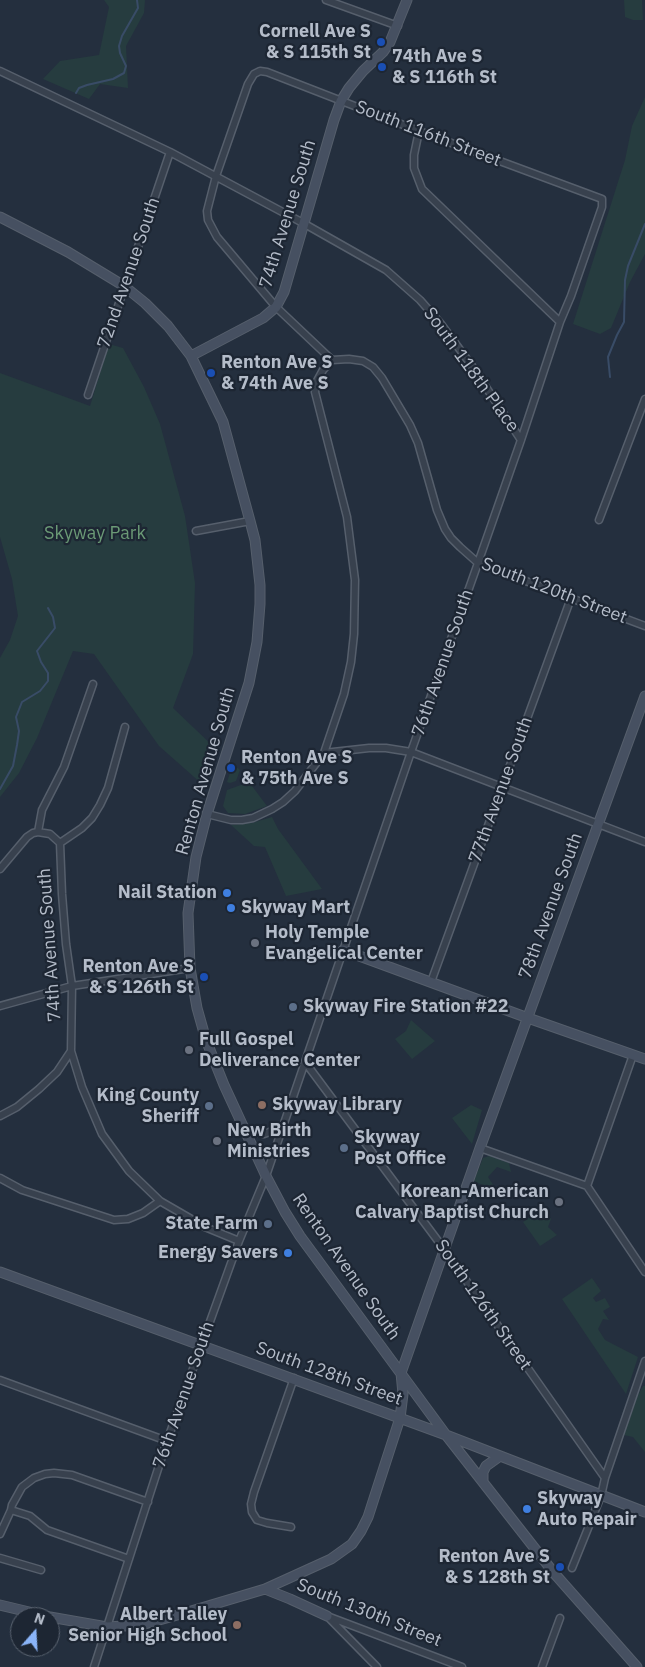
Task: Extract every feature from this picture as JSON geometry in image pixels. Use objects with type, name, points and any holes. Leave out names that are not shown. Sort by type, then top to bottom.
[{"type":"street","points":[[326,0],[398,26]]},
{"type":"street","name":"74th Avenue South","points":[[191,356],[263,318],[276,307],[284,292],[303,223],[341,101],[363,71],[385,50],[398,26],[407,0]]},
{"type":"street","name":"South 118th Place","points":[[0,71],[170,152],[386,270],[420,300],[441,324],[472,366],[521,440]]},
{"type":"street","name":"South 116th Street","points":[[216,176],[248,84],[254,74],[260,71],[267,72],[602,199]]},
{"type":"street","points":[[419,131],[414,155],[414,168],[422,189],[560,322]]},
{"type":"street","name":"72nd Avenue South","points":[[88,395],[170,152]]},
{"type":"street","points":[[207,814],[231,820],[242,820],[253,818],[272,809],[295,791],[324,753],[344,694],[351,662],[355,580],[347,517],[315,392],[317,381],[323,370],[332,360],[276,307],[217,237],[208,220],[207,210],[216,176]]},
{"type":"street","name":"76th Avenue South","points":[[94,1667],[167,1441],[239,1241],[266,1176],[411,752],[521,440],[560,322],[602,207],[602,199]]},
{"type":"street","name":"Renton Avenue South","points":[[0,217],[68,252],[124,286],[145,303],[168,326],[191,356],[223,422],[250,521],[256,548],[260,585],[257,642],[249,683],[207,814],[196,857],[188,913],[190,968],[197,1008],[206,1040],[224,1085],[266,1176],[300,1236],[446,1435],[554,1573],[637,1667]]},
{"type":"street","name":"South 120th Street","points":[[332,360],[349,359],[363,361],[373,367],[382,378],[406,417],[418,443],[437,510],[445,529],[451,538],[478,563],[645,626]]},
{"type":"street","points":[[599,520],[645,399]]},
{"type":"street","points":[[196,531],[250,521]]},
{"type":"street","name":"77th Avenue South","points":[[432,982],[571,598]]},
{"type":"street","points":[[0,869],[27,837],[38,832],[42,810],[64,767],[93,684]]},
{"type":"street","name":"78th Avenue South","points":[[60,1619],[107,1627],[141,1625],[265,1589],[331,1559],[352,1544],[368,1517],[400,1418],[401,1374],[480,1148],[645,696]]},
{"type":"street","points":[[60,843],[82,828],[92,818],[100,805],[108,788],[125,727]]},
{"type":"street","points":[[324,753],[369,748],[386,748],[411,752],[645,842]]},
{"type":"street","name":"74th Avenue South","points":[[38,832],[50,834],[60,843],[66,944],[72,986],[71,1051]]},
{"type":"street","points":[[343,950],[645,1059]]},
{"type":"street","points":[[0,1006],[72,986],[190,968]]},
{"type":"street","points":[[0,1116],[17,1107],[40,1088],[57,1072],[71,1051]]},
{"type":"street","points":[[71,1051],[82,1087],[102,1134],[129,1171],[160,1201],[205,1227],[239,1241]]},
{"type":"street","points":[[587,1186],[633,1055]]},
{"type":"street","name":"South 126th Street","points":[[305,1062],[444,1250],[605,1478]]},
{"type":"street","points":[[245,1130],[264,1134],[283,1127]]},
{"type":"street","points":[[480,1148],[587,1186],[645,1272]]},
{"type":"street","points":[[0,1178],[22,1190],[114,1220],[128,1219],[143,1213],[160,1201]]},
{"type":"street","name":"South 128th Street","points":[[0,1272],[294,1378],[645,1512]]},
{"type":"street","points":[[572,1568],[601,1496],[605,1478],[645,1361]]},
{"type":"street","points":[[292,1527],[257,1520],[252,1512],[251,1504],[294,1378]]},
{"type":"street","points":[[0,1380],[167,1441]]},
{"type":"street","points":[[483,1482],[483,1472],[486,1466],[500,1456]]},
{"type":"street","points":[[0,1534],[22,1487],[34,1478],[44,1474],[54,1472],[72,1475],[148,1502]]},
{"type":"street","points":[[11,1510],[30,1516],[47,1530],[129,1559]]},
{"type":"street","points":[[0,1558],[41,1570]]},
{"type":"street","name":"South 130th Street","points":[[265,1589],[290,1598],[328,1616],[462,1667]]},
{"type":"street","points":[[328,1616],[377,1667]]},
{"type":"street","points":[[542,1667],[560,1618]]},
{"type":"green space","points":[[104,0],[145,0],[144,13],[126,46],[128,88],[100,84],[89,99],[43,79],[60,61],[99,55],[109,7]]},
{"type":"green space","points":[[624,0],[642,0],[643,20],[633,20],[625,17]]},
{"type":"green space","points":[[645,97],[645,254],[630,282],[611,328],[600,334],[573,324],[625,160],[632,126]]},
{"type":"green space","name":"Skyway Park","points":[[109,344],[123,348],[144,387],[160,424],[185,516],[195,583],[193,654],[173,708],[215,748],[202,784],[159,746],[94,654],[73,651],[37,738],[19,773],[0,797],[0,658],[10,640],[18,616],[12,579],[0,537],[0,373],[90,406]]},
{"type":"green space","points":[[233,764],[240,770],[236,781],[230,783],[227,782]]},
{"type":"green space","points":[[249,782],[267,806],[245,814],[228,813],[223,806],[227,790]]},
{"type":"green space","points":[[272,817],[278,829],[322,889],[286,896],[265,847],[254,846],[231,825],[252,823]]},
{"type":"green space","points":[[411,1020],[435,1041],[412,1059],[395,1039],[406,1031]]},
{"type":"green space","points":[[471,1105],[482,1110],[472,1144],[452,1118]]},
{"type":"green space","points":[[489,1156],[509,1163],[511,1172],[497,1167],[488,1177],[498,1192],[474,1181],[483,1158]]},
{"type":"green space","points":[[543,1208],[551,1219],[548,1227],[557,1235],[540,1246],[523,1222]]},
{"type":"green space","points":[[592,1278],[601,1291],[593,1298],[596,1302],[605,1298],[610,1307],[603,1311],[609,1320],[603,1319],[598,1329],[605,1340],[638,1357],[626,1394],[562,1299]]},
{"type":"green space","points":[[643,1386],[645,1386],[645,1452],[633,1437],[624,1435]]},
{"type":"waterway","points":[[76,93],[79,88],[113,79],[124,73],[126,66],[119,46],[122,36],[138,8],[137,0]]},
{"type":"waterway","points":[[610,377],[608,357],[624,322],[625,280],[628,266],[645,224]]},
{"type":"waterway","points":[[0,789],[13,766],[19,731],[16,717],[22,702],[40,691],[48,681],[48,673],[37,651],[55,628],[53,617],[48,608]]},
{"type":"place","name":"Cornell Ave S & S 115th St","points":[[381,42]]},
{"type":"place","name":"74th Ave S & S 116th St","points":[[382,67]]},
{"type":"place","name":"Renton Ave S & 74th Ave S","points":[[211,373]]},
{"type":"place","name":"Renton Ave S & 75th Ave S","points":[[231,768]]},
{"type":"place","name":"Nail Station","points":[[227,893]]},
{"type":"place","name":"Skyway Mart","points":[[231,908]]},
{"type":"place","name":"Holy Temple Evangelical Center","points":[[255,943]]},
{"type":"place","name":"Renton Ave S & S 126th St","points":[[204,977]]},
{"type":"place","name":"Skyway Fire Station #22","points":[[293,1007]]},
{"type":"place","name":"Full Gospel Deliverance Center","points":[[189,1050]]},
{"type":"place","name":"Skyway Library","points":[[262,1105]]},
{"type":"place","name":"King County Sheriff","points":[[209,1106]]},
{"type":"place","name":"New Birth Ministries","points":[[217,1141]]},
{"type":"place","name":"Skyway Post Office","points":[[344,1148]]},
{"type":"place","name":"Korean-American Calvary Baptist Church","points":[[559,1202]]},
{"type":"place","name":"State Farm","points":[[268,1224]]},
{"type":"place","name":"Energy Savers","points":[[288,1253]]},
{"type":"place","name":"Skyway Auto Repair","points":[[527,1509]]},
{"type":"place","name":"Renton Ave S & S 128th St","points":[[560,1567]]},
{"type":"place","name":"Albert Talley Senior High School","points":[[237,1625]]}]
